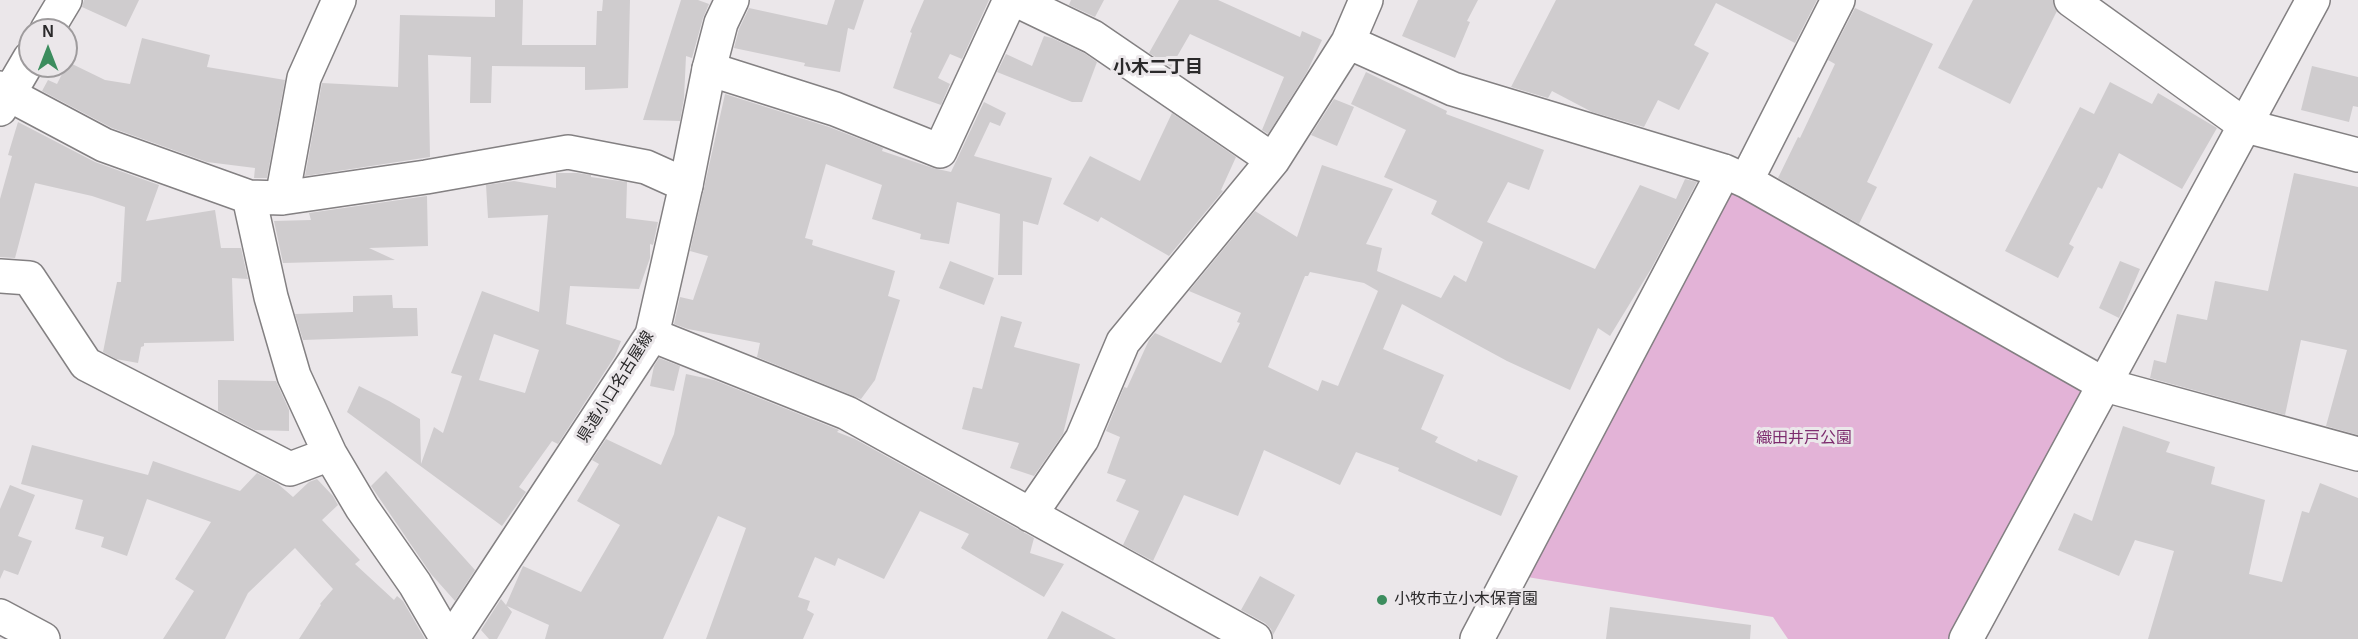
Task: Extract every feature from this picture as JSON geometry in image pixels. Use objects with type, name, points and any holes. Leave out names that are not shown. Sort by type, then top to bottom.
[{"type":"street","points":[[282,198],[304,78],[339,0]]},
{"type":"street","name":"県道小口名古屋線","points":[[452,639],[652,335],[686,185],[709,69],[721,23],[732,0]]},
{"type":"street","points":[[709,69],[835,109],[940,151],[1010,0]]},
{"type":"street","points":[[1016,0],[1059,9],[1093,37],[1273,160]]},
{"type":"street","points":[[1030,515],[1082,439],[1123,342],[1273,160],[1348,42],[1366,0]]},
{"type":"street","points":[[1477,639],[1735,176],[1838,0]]},
{"type":"street","points":[[2071,0],[2246,126],[2358,155]]},
{"type":"street","points":[[1966,639],[2313,0]]},
{"type":"street","points":[[53,18],[63,1]]},
{"type":"street","points":[[1348,42],[1453,89],[1735,176],[2105,385],[2358,454]]},
{"type":"street","points":[[18,75],[3,97],[104,145],[249,197],[282,198],[426,177],[568,152],[646,167],[686,185]]},
{"type":"street","points":[[249,197],[272,297],[294,376],[330,454],[362,508],[415,584],[447,639]]},
{"type":"street","points":[[0,276],[28,278],[86,364],[290,469],[330,454]]},
{"type":"street","points":[[652,335],[847,413],[1255,639]]},
{"type":"street","points":[[0,616],[43,639]]},
{"type":"green space","name":"織田井戸公園","points":[[1731,188],[2084,392],[1951,639],[1788,639],[1773,617],[1527,577]]},
{"type":"building","points":[[84,0],[139,0],[126,27],[82,7]]},
{"type":"building","points":[[495,0],[523,0],[522,45],[596,45],[597,11],[602,11],[603,0],[630,0],[628,88],[585,90],[585,67],[492,66],[491,103],[470,103],[471,57],[428,55],[430,157],[305,176],[322,83],[398,87],[400,15],[495,17]]},
{"type":"building","points":[[681,0],[698,0],[709,4],[692,58],[686,56],[684,98],[680,121],[643,120]]},
{"type":"building","points":[[835,0],[864,0],[854,30],[848,28],[840,72],[804,66],[805,63],[734,48],[739,29],[749,8],[827,25]]},
{"type":"building","points":[[924,0],[989,0],[962,59],[950,54],[938,78],[950,84],[941,105],[893,88],[912,33],[910,32]]},
{"type":"building","points":[[1071,0],[1104,0],[1095,17],[1069,5]]},
{"type":"building","points":[[1179,0],[1218,0],[1300,37],[1302,31],[1322,40],[1307,72],[1268,134],[1262,130],[1284,77],[1295,82],[1190,34],[1171,67],[1149,53]]},
{"type":"building","points":[[1418,0],[1478,0],[1467,21],[1470,22],[1455,58],[1402,36]]},
{"type":"building","points":[[1556,0],[1817,0],[1795,43],[1716,3],[1694,45],[1709,53],[1679,110],[1658,100],[1644,127],[1592,112],[1552,91],[1548,98],[1511,87]]},
{"type":"building","points":[[1973,0],[2053,0],[2057,11],[2010,104],[1938,68]]},
{"type":"building","points":[[1855,8],[1933,44],[1867,182],[1877,187],[1859,224],[1778,178],[1835,64],[1828,60]]},
{"type":"building","points":[[1044,36],[1084,53],[1097,62],[1082,102],[1072,102],[997,72],[1006,54],[1032,66]]},
{"type":"building","points":[[142,38],[210,55],[207,67],[285,80],[267,178],[254,178],[255,168],[207,162],[112,128],[42,91],[48,80],[57,84],[60,78],[78,78],[78,67],[105,80],[130,84]]},
{"type":"building","points":[[2312,66],[2358,77],[2358,107],[2353,106],[2349,122],[2301,110]]},
{"type":"building","points":[[1366,72],[1447,111],[1446,114],[1544,150],[1529,190],[1508,182],[1487,222],[1595,269],[1640,185],[1676,199],[1685,179],[1697,182],[1651,269],[1610,336],[1598,328],[1570,390],[1507,361],[1402,304],[1383,349],[1444,375],[1421,429],[1438,437],[1435,442],[1477,462],[1478,459],[1518,476],[1501,516],[1398,471],[1399,468],[1356,452],[1340,485],[1264,450],[1238,516],[1184,495],[1153,561],[1123,545],[1139,511],[1116,501],[1126,480],[1107,473],[1120,437],[1106,431],[1124,387],[1127,388],[1149,340],[1155,333],[1221,363],[1240,323],[1237,322],[1241,313],[1189,291],[1255,211],[1297,237],[1322,165],[1393,189],[1366,244],[1382,248],[1377,271],[1441,298],[1454,275],[1466,282],[1483,242],[1431,214],[1437,201],[1384,177],[1406,130],[1351,104]],"holes":[[[1310,272],[1364,283],[1378,291],[1338,386],[1322,380],[1318,391],[1268,367],[1305,276],[1308,276]]]},
{"type":"building","points":[[2110,82],[2152,104],[2158,93],[2217,128],[2182,189],[2119,153],[2102,189],[2098,187],[2069,244],[2074,247],[2058,278],[2005,251],[2080,107],[2094,114]]},
{"type":"building","points":[[725,94],[829,127],[883,148],[882,151],[951,172],[984,102],[1006,113],[1000,126],[990,122],[974,156],[1052,178],[1038,225],[1023,221],[1022,275],[998,275],[1000,214],[957,202],[949,244],[920,239],[921,234],[872,219],[882,185],[826,164],[805,238],[813,240],[812,245],[895,271],[888,296],[900,300],[875,380],[861,399],[757,357],[760,343],[688,329],[674,324],[680,297],[693,300],[708,256],[690,251]]},
{"type":"building","points":[[1334,99],[1354,107],[1337,146],[1311,135]]},
{"type":"building","points":[[1172,113],[1236,157],[1221,190],[1223,191],[1169,256],[1101,217],[1098,222],[1063,204],[1090,156],[1140,181]]},
{"type":"building","points":[[18,122],[95,162],[159,185],[146,221],[215,210],[221,248],[241,248],[248,279],[232,278],[234,341],[144,343],[138,363],[116,359],[103,352],[117,282],[121,282],[125,207],[92,196],[35,183],[15,258],[0,257],[0,199],[12,156],[8,155]]},
{"type":"building","points":[[556,173],[577,173],[627,182],[626,218],[658,222],[653,245],[650,244],[650,258],[639,289],[570,286],[566,324],[621,341],[615,356],[558,444],[552,441],[519,487],[526,492],[502,526],[347,412],[359,386],[420,419],[421,464],[434,427],[443,433],[462,376],[451,373],[482,291],[539,312],[548,215],[488,218],[486,185],[514,181],[556,188]],"holes":[[[494,334],[539,350],[525,393],[479,380]]]},
{"type":"building","points":[[2294,173],[2358,187],[2358,435],[2326,426],[2347,350],[2301,340],[2285,415],[2150,378],[2154,360],[2166,363],[2177,314],[2207,320],[2215,281],[2268,291]]},
{"type":"building","points":[[427,196],[428,246],[369,248],[395,260],[283,263],[274,221],[311,220],[309,213]]},
{"type":"building","points":[[950,261],[994,278],[984,305],[939,288]]},
{"type":"building","points":[[2120,261],[2140,269],[2119,318],[2099,308]]},
{"type":"building","points":[[392,295],[393,308],[417,308],[418,336],[303,340],[295,314],[353,312],[353,296]]},
{"type":"building","points":[[1001,316],[1022,322],[1014,347],[1080,364],[1063,434],[1034,476],[1010,468],[1019,443],[962,429],[973,387],[982,389]]},
{"type":"building","points":[[659,358],[680,366],[674,391],[650,386],[654,366]]},
{"type":"building","points":[[686,374],[714,380],[839,430],[837,432],[855,439],[1034,538],[1030,553],[1064,564],[1044,597],[961,548],[969,534],[920,511],[884,579],[838,558],[835,566],[815,557],[798,597],[810,601],[807,610],[814,614],[803,639],[706,639],[746,528],[718,516],[663,639],[545,639],[549,625],[507,606],[512,612],[497,639],[489,639],[481,630],[501,599],[506,605],[523,566],[581,592],[620,525],[577,501],[599,464],[592,460],[606,439],[661,465],[674,434]]},
{"type":"building","points":[[218,380],[276,381],[289,410],[289,431],[255,430],[218,411]]},
{"type":"building","points":[[2123,426],[2170,442],[2166,452],[2215,467],[2211,484],[2265,500],[2249,574],[2282,582],[2302,511],[2309,513],[2320,483],[2358,498],[2358,639],[2148,639],[2174,551],[2135,540],[2119,576],[2058,550],[2074,513],[2092,521]]},
{"type":"building","points":[[32,445],[148,475],[153,461],[240,491],[257,473],[278,484],[293,497],[309,482],[317,479],[338,505],[322,520],[360,560],[355,564],[394,600],[397,596],[403,601],[425,639],[299,639],[320,604],[333,589],[295,548],[248,593],[225,639],[163,639],[194,591],[175,579],[211,522],[147,499],[127,556],[101,547],[104,537],[75,529],[83,500],[21,484]]},
{"type":"building","points":[[386,471],[475,570],[455,601],[431,574],[371,486]]},
{"type":"building","points":[[10,485],[35,495],[18,536],[32,541],[18,575],[4,570],[0,579],[0,509]]},
{"type":"building","points":[[1260,576],[1295,595],[1273,635],[1265,623],[1241,610]]},
{"type":"building","points":[[1610,607],[1751,625],[1750,639],[1606,639]]},
{"type":"building","points":[[1062,611],[1116,639],[1047,639]]},
{"type":"place","name":"小牧市立小木保育園","points":[[1382,600]]},
{"type":"district","name":"小木二丁目","points":[[1158,68]]}]
